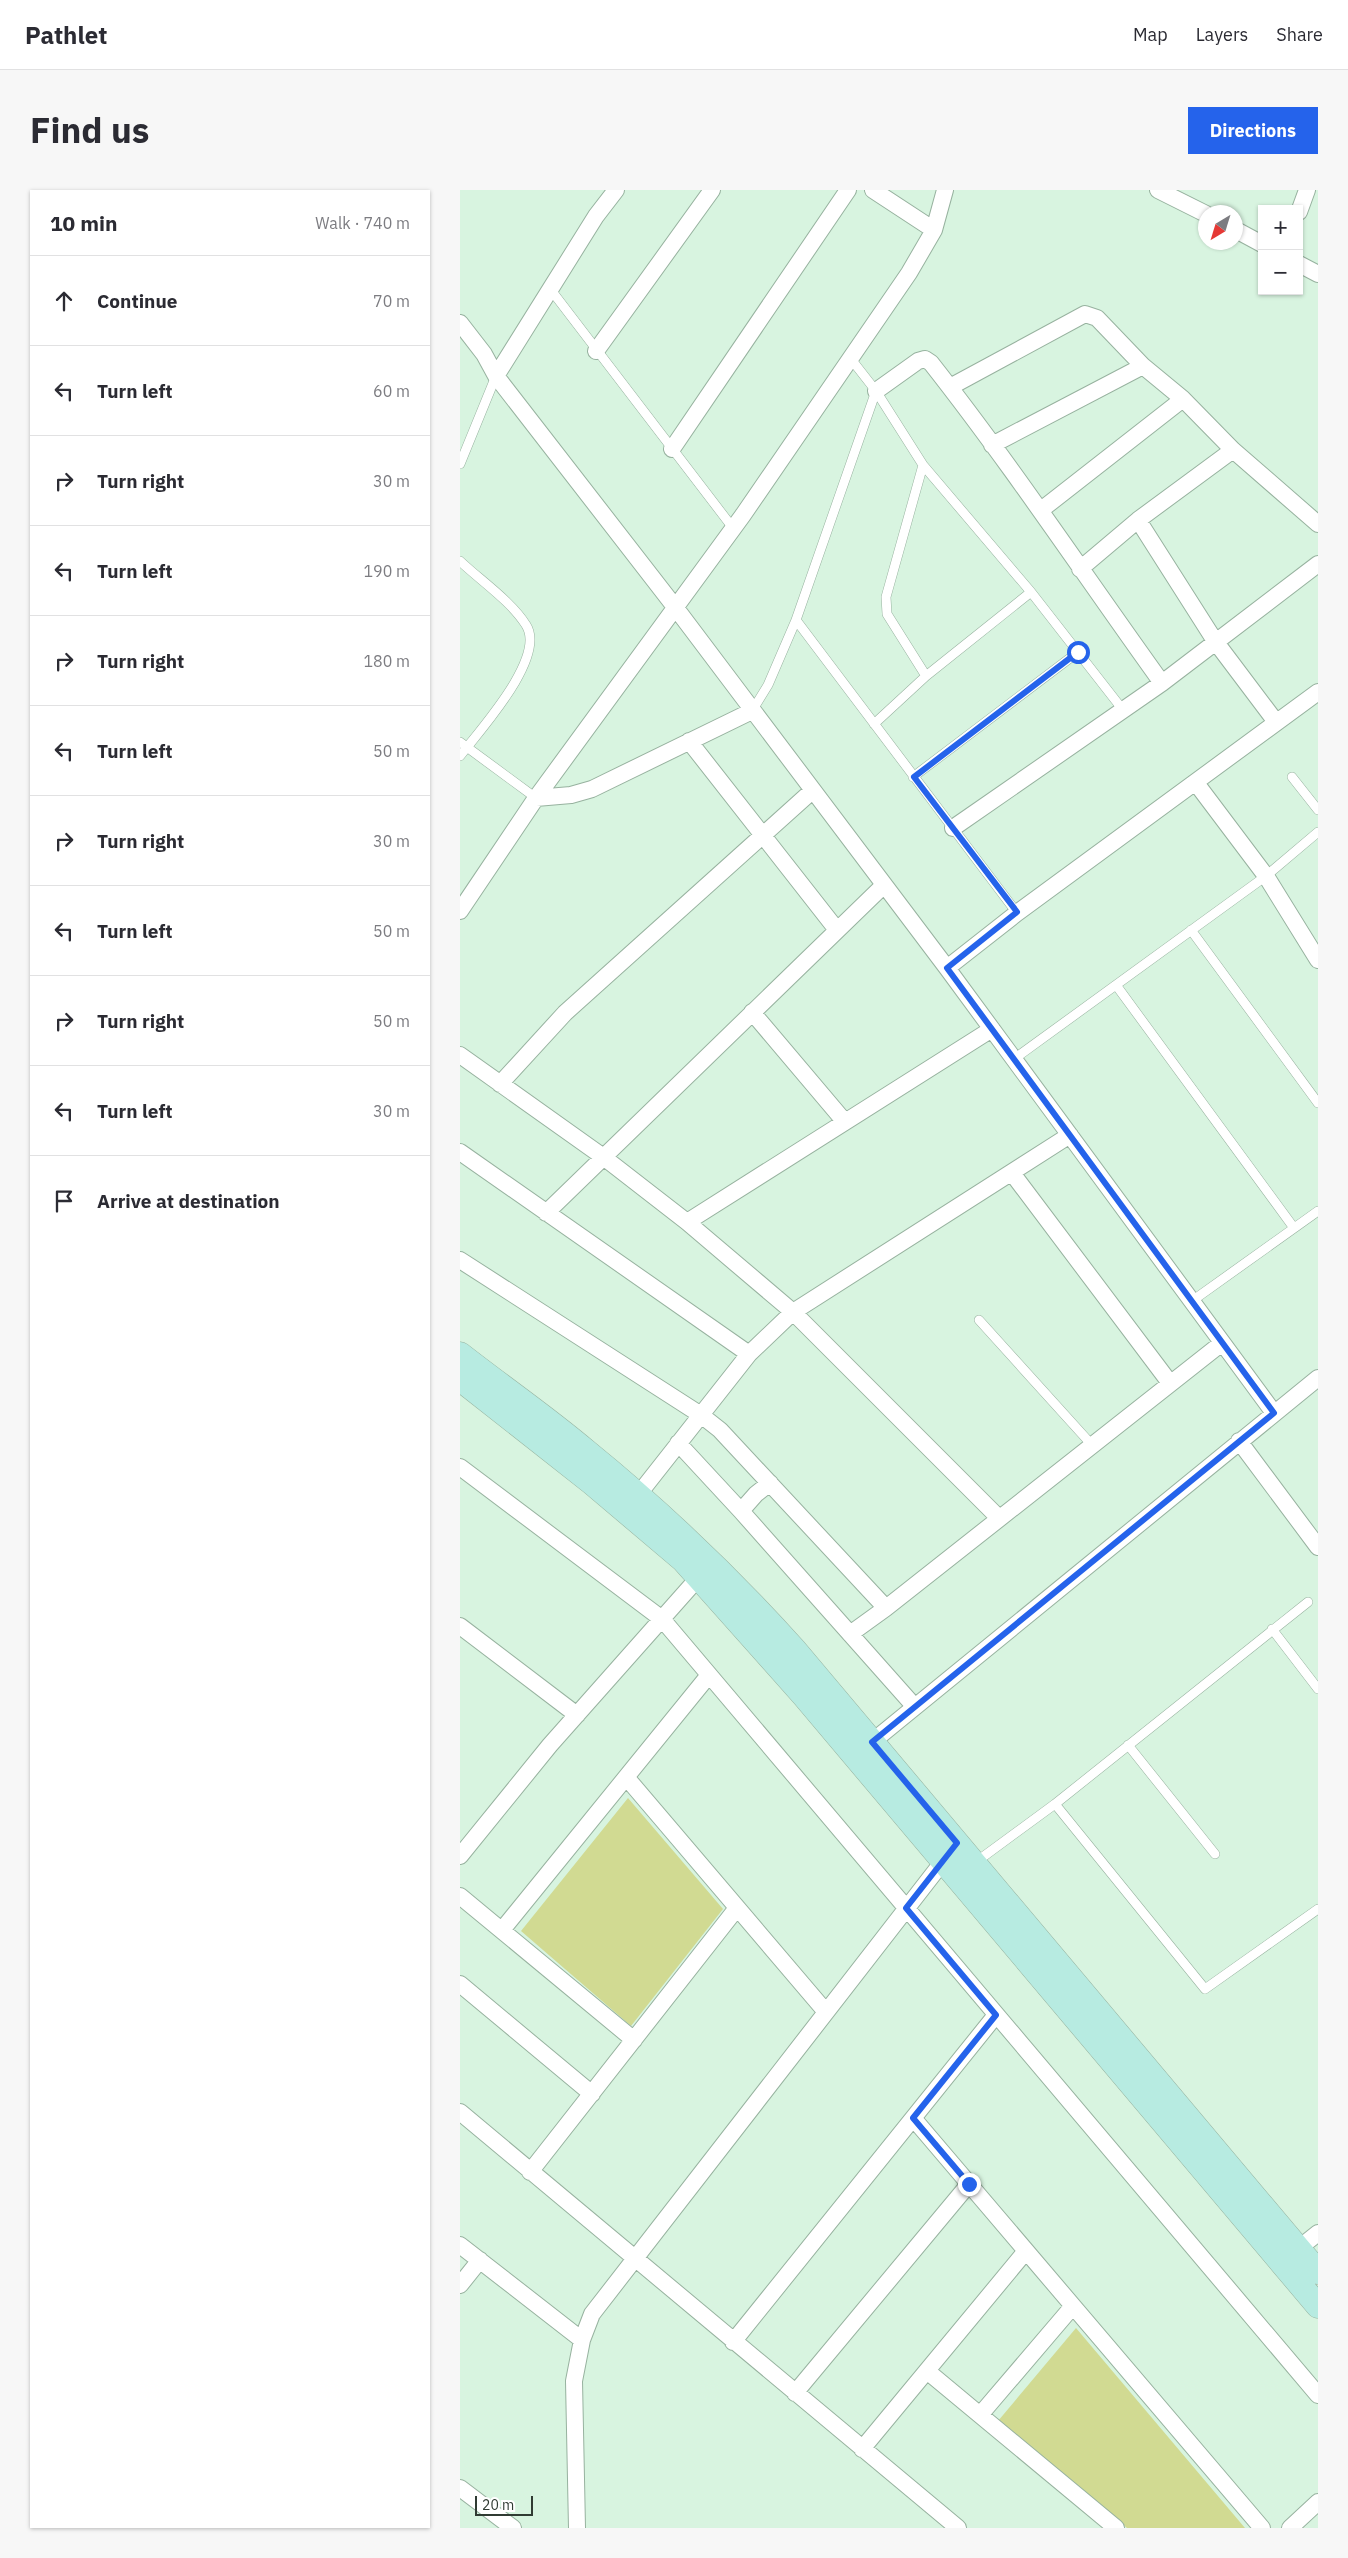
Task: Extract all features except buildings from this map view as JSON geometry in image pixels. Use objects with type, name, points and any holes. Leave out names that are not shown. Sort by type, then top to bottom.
[{"type":"street","points":[[496,376],[596,216],[616,190]]},
{"type":"street","points":[[596,351],[712,190]]},
{"type":"street","points":[[672,449],[848,190]]},
{"type":"street","points":[[873,190],[934,230]]},
{"type":"street","points":[[460,911],[536,798],[733,528],[909,273],[934,230],[945,190]]},
{"type":"street","points":[[1158,190],[1177,194],[1198,208]]},
{"type":"street","points":[[1302,205],[1307,190]]},
{"type":"street","points":[[1243,234],[1258,242]]},
{"type":"street","points":[[1303,266],[1318,274]]},
{"type":"street","points":[[950,386],[1085,314],[1097,318],[1143,366],[1183,399],[1234,450],[1318,524]]},
{"type":"street","points":[[460,323],[484,354],[496,376],[675,607],[947,968],[1274,1413]]},
{"type":"street","points":[[876,391],[918,361],[925,359],[931,363],[1041,510],[1080,569],[1162,683]]},
{"type":"street","points":[[992,445],[1143,366]]},
{"type":"street","points":[[1041,510],[1183,399]]},
{"type":"street","points":[[1080,569],[1138,520],[1234,450]]},
{"type":"street","points":[[1138,520],[1215,641],[1276,722]]},
{"type":"street","points":[[953,828],[1162,683],[1318,564]]},
{"type":"street","points":[[947,968],[1017,912],[1318,692]]},
{"type":"street","points":[[536,798],[571,795],[592,789],[752,711]]},
{"type":"street","points":[[690,741],[838,930]]},
{"type":"street","points":[[1196,783],[1266,876],[1316,951]]},
{"type":"street","points":[[500,1084],[565,1013],[812,791]]},
{"type":"street","points":[[546,1212],[884,885]]},
{"type":"street","points":[[752,1012],[845,1122]]},
{"type":"street","points":[[687,1222],[992,1029]]},
{"type":"street","points":[[460,1055],[602,1156],[687,1222],[793,1312],[999,1518]]},
{"type":"street","points":[[638,1495],[749,1354],[793,1312],[1070,1135]]},
{"type":"street","points":[[460,1152],[749,1354]]},
{"type":"street","points":[[1012,1173],[1170,1383]]},
{"type":"street","points":[[460,1260],[701,1415],[720,1430],[886,1608]]},
{"type":"street","points":[[850,1634],[886,1608],[1222,1343]]},
{"type":"street","points":[[460,1354],[586,1450],[740,1589],[872,1742],[960,1864],[1318,2306]]},
{"type":"street","points":[[872,1742],[1318,1378]]},
{"type":"street","points":[[460,1379],[592,1483],[683,1560],[798,1689],[960,1864],[1318,2272]]},
{"type":"street","points":[[1239,1441],[1318,1546]]},
{"type":"street","points":[[678,1443],[915,1707]]},
{"type":"street","points":[[460,1467],[662,1619],[1318,2395]]},
{"type":"street","points":[[741,1511],[756,1494],[770,1483]]},
{"type":"street","points":[[460,1856],[577,1715],[698,1577]]},
{"type":"street","points":[[460,1626],[577,1715]]},
{"type":"street","points":[[502,1930],[709,1674]]},
{"type":"street","points":[[626,1777],[826,2012]]},
{"type":"street","points":[[577,2528],[574,2381],[582,2340],[592,2314],[906,1908],[960,1864]]},
{"type":"street","points":[[460,1896],[634,2040]]},
{"type":"street","points":[[530,2172],[737,1908]]},
{"type":"street","points":[[460,1984],[592,2094]]},
{"type":"street","points":[[733,2342],[996,2015]]},
{"type":"street","points":[[460,2112],[862,2449],[947,2525]]},
{"type":"street","points":[[913,2118],[1262,2528]]},
{"type":"street","points":[[795,2393],[969,2184]]},
{"type":"street","points":[[1298,2249],[1318,2233]]},
{"type":"street","points":[[460,2245],[582,2340]]},
{"type":"street","points":[[862,2449],[1026,2251]]},
{"type":"street","points":[[460,2285],[480,2260]]},
{"type":"street","points":[[980,2415],[1072,2306]]},
{"type":"street","points":[[927,2371],[1116,2528]]},
{"type":"street","points":[[460,2488],[513,2528]]},
{"type":"street","points":[[1290,2528],[1318,2502]]},
{"type":"lane","points":[[551,290],[733,528]]},
{"type":"lane","points":[[850,359],[876,391],[923,465],[1031,592],[1123,710]]},
{"type":"lane","points":[[460,464],[496,376]]},
{"type":"lane","points":[[752,711],[768,685],[796,620],[876,391]]},
{"type":"lane","points":[[923,465],[886,597],[887,614],[926,676]]},
{"type":"lane","points":[[460,561],[527,626],[531,647],[522,671],[463,744],[460,756]]},
{"type":"lane","points":[[874,724],[926,676],[1031,592]]},
{"type":"lane","points":[[796,620],[1017,912]]},
{"type":"lane","points":[[914,777],[1078,652]]},
{"type":"lane","points":[[463,744],[536,798]]},
{"type":"lane","points":[[1292,777],[1318,810]]},
{"type":"lane","points":[[1014,1059],[1266,876],[1318,832]]},
{"type":"lane","points":[[1191,930],[1318,1103]]},
{"type":"lane","points":[[1116,985],[1294,1228]]},
{"type":"lane","points":[[1192,1301],[1318,1211]]},
{"type":"lane","points":[[979,1320],[1092,1445]]},
{"type":"lane","points":[[960,1864],[1055,1804],[1308,1602]]},
{"type":"lane","points":[[1272,1629],[1318,1689]]},
{"type":"lane","points":[[1128,1745],[1215,1854]]},
{"type":"lane","points":[[1055,1804],[1205,1989],[1318,1909]]},
{"type":"green space","points":[[628,1798],[723,1909],[631,2026],[521,1931]]},
{"type":"green space","points":[[1076,2328],[1245,2528],[1127,2528],[998,2421]]},
{"type":"route","points":[[969,2184],[913,2118],[996,2015],[906,1908],[957,1843],[872,1742],[1274,1413],[947,968],[1017,912],[914,777],[1078,652]]}]
